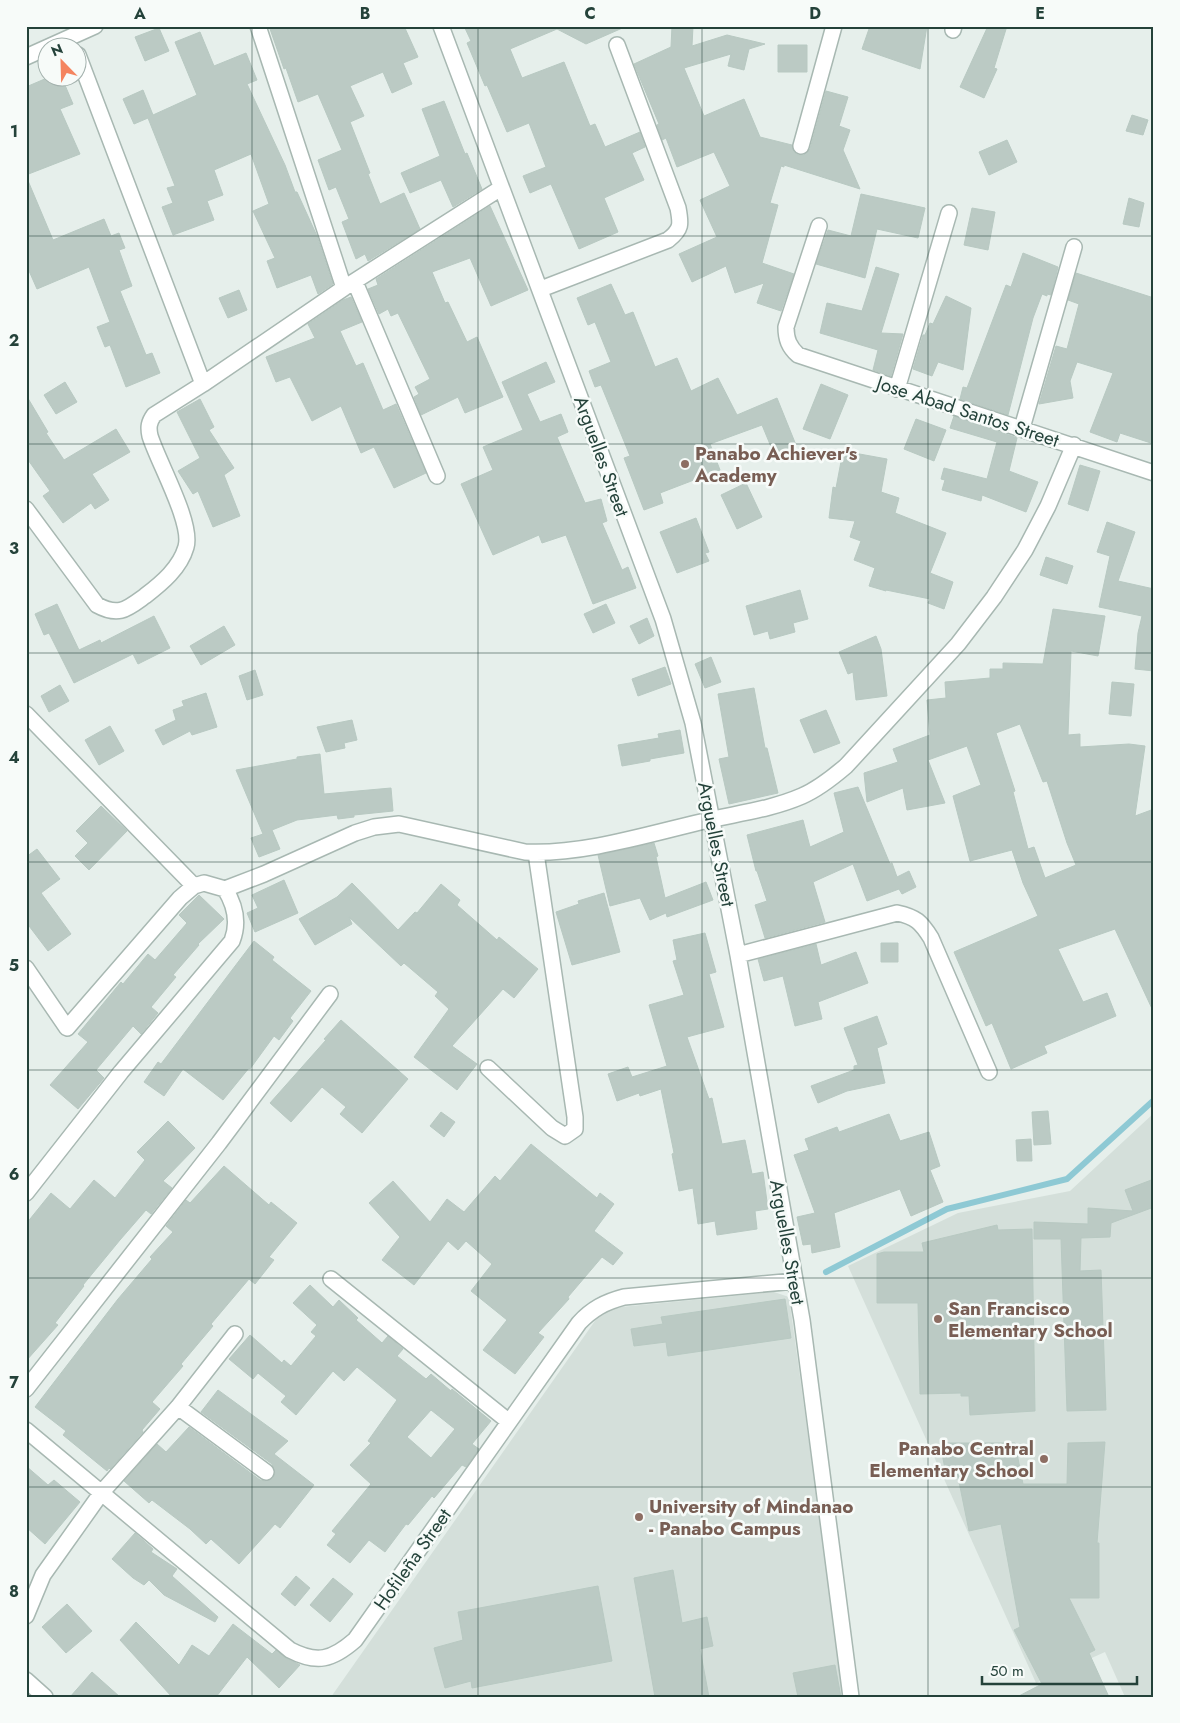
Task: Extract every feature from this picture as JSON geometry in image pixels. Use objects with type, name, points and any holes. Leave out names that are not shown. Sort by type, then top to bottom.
[{"type":"street","points":[[26,56],[95,26]]},
{"type":"street","points":[[258,26],[349,285],[437,476]]},
{"type":"street","name":"Arguelles Street","points":[[441,26],[663,619],[693,723],[738,955],[802,1320],[851,1697]]},
{"type":"street","points":[[801,146],[834,26]]},
{"type":"street","points":[[540,289],[668,240],[678,232],[680,221],[678,208],[617,45]]},
{"type":"street","points":[[88,81],[203,384]]},
{"type":"street","points":[[26,509],[98,605],[109,612],[120,611],[133,604],[164,582],[180,561],[186,546],[184,524],[176,497],[148,428],[154,414],[203,384],[349,285],[501,188]]},
{"type":"street","points":[[897,389],[949,213]]},
{"type":"street","name":"Jose Abad Santos Street","points":[[819,226],[786,327],[788,342],[792,350],[798,355],[1154,473]]},
{"type":"street","points":[[1022,428],[1074,247]]},
{"type":"street","points":[[26,968],[67,1028],[180,898],[194,886],[204,883],[225,889],[264,874],[355,833],[374,827],[399,824],[536,853],[612,843],[776,806],[803,796],[826,783],[846,766],[958,644],[994,598],[1025,550],[1048,506],[1074,445]]},
{"type":"street","points":[[26,714],[194,886]]},
{"type":"street","points":[[488,1068],[552,1128],[565,1136],[575,1128],[563,1031],[536,853]]},
{"type":"street","points":[[26,1193],[121,1072],[232,940],[236,930],[236,919],[230,898],[225,889]]},
{"type":"street","points":[[738,955],[897,913],[911,916],[923,925],[931,938],[989,1072]]},
{"type":"street","points":[[26,1389],[219,1143],[330,994]]},
{"type":"street","points":[[331,1279],[508,1421]]},
{"type":"street","name":"Hofileña Street","points":[[26,1430],[290,1650],[306,1658],[325,1658],[343,1650],[355,1640],[508,1421],[589,1312],[606,1302],[632,1296],[795,1281]]},
{"type":"street","points":[[26,1616],[43,1575],[102,1492],[178,1407],[235,1334]]},
{"type":"street","points":[[178,1407],[266,1472]]},
{"type":"street","points":[[26,1680],[45,1697]]},
{"type":"shaded area","name":"Panabo Central Elementary School","points":[[1154,1113],[1154,1697],[1125,1697],[1105,1652],[1036,1683],[848,1266],[958,1213],[1070,1191]]},
{"type":"shaded area","name":"University of Mindanao - Panabo Campus","points":[[774,1292],[789,1297],[844,1697],[331,1697],[597,1318],[611,1308]]},
{"type":"building","points":[[269,26],[404,26],[418,57],[403,63],[412,84],[392,93],[383,72],[350,86],[364,116],[350,122],[380,204],[404,193],[420,229],[368,261],[365,254],[356,259],[342,222],[349,219],[336,187],[329,190],[318,160],[342,150],[318,94],[298,102]]},
{"type":"building","points":[[464,26],[627,26],[586,44],[557,29],[510,49],[522,78],[564,62],[590,126],[595,124],[605,147],[640,132],[645,147],[632,153],[644,180],[604,198],[618,232],[579,249],[551,184],[530,193],[523,176],[546,167],[529,123],[507,132],[467,43],[471,41]]},
{"type":"building","points":[[672,26],[693,26],[692,46],[727,35],[765,44],[749,49],[744,70],[728,66],[731,54],[684,68],[704,116],[744,99],[760,137],[792,145],[794,152],[798,155],[804,155],[810,149],[826,91],[848,97],[839,126],[850,130],[843,150],[860,189],[784,165],[784,167],[781,166],[770,203],[778,205],[762,263],[794,274],[781,311],[757,303],[764,283],[735,293],[726,266],[692,282],[679,254],[717,237],[700,200],[730,186],[714,152],[677,167],[666,138],[662,140],[657,125],[659,124],[634,64],[671,47]]},
{"type":"building","points":[[870,26],[927,26],[920,69],[862,49]]},
{"type":"building","points":[[988,26],[1007,26],[994,68],[997,69],[984,98],[960,87]]},
{"type":"building","points":[[159,28],[169,51],[145,61],[135,37]]},
{"type":"building","points":[[200,32],[214,66],[246,53],[257,80],[247,84],[285,165],[295,192],[297,192],[317,236],[333,284],[318,294],[311,275],[277,288],[267,261],[275,258],[253,211],[269,204],[251,154],[214,170],[223,195],[207,201],[214,220],[173,235],[162,207],[173,203],[167,188],[175,186],[148,118],[134,124],[123,99],[143,90],[153,115],[197,95],[175,42]]},
{"type":"building","points":[[778,45],[807,45],[807,72],[778,72]]},
{"type":"building","points":[[38,82],[38,88],[66,88],[73,104],[60,109],[80,154],[26,175],[26,87]]},
{"type":"building","points":[[444,101],[465,154],[467,153],[482,189],[453,207],[441,180],[410,193],[401,173],[440,156],[422,109]]},
{"type":"building","points":[[1132,115],[1148,120],[1143,135],[1126,131]]},
{"type":"building","points":[[1007,140],[1017,162],[989,175],[979,152]]},
{"type":"building","points":[[26,176],[53,240],[104,219],[111,236],[119,233],[125,248],[119,250],[132,286],[120,291],[146,355],[152,353],[160,373],[126,387],[110,345],[105,347],[97,327],[110,322],[89,267],[37,289],[26,264]]},
{"type":"building","points":[[861,194],[925,208],[918,238],[877,229],[865,278],[816,264],[828,230],[851,236]]},
{"type":"building","points":[[1129,198],[1144,203],[1139,227],[1123,224]]},
{"type":"building","points":[[490,206],[528,290],[491,306],[470,258],[432,272],[445,303],[448,302],[467,342],[477,337],[503,397],[465,413],[458,397],[421,415],[414,397],[419,394],[415,387],[430,379],[398,313],[391,316],[388,309],[379,314],[368,289],[378,285],[376,279]]},
{"type":"building","points":[[972,208],[995,212],[988,250],[964,245]]},
{"type":"building","points":[[1023,253],[1058,267],[1051,295],[1042,294],[1033,318],[1008,415],[960,399],[963,387],[967,388],[1006,285],[1011,287]]},
{"type":"building","points":[[876,267],[899,274],[881,333],[903,334],[891,376],[873,370],[878,350],[820,333],[827,303],[862,311]]},
{"type":"building","points":[[1076,273],[1154,298],[1154,444],[1120,433],[1117,442],[1090,432],[1113,373],[1077,362],[1070,381],[1073,398],[1039,404],[1056,346],[1067,349],[1079,304],[1068,300]]},
{"type":"building","points":[[611,284],[625,315],[633,312],[655,367],[677,358],[691,391],[718,378],[737,415],[777,398],[796,445],[774,454],[762,425],[710,444],[720,470],[660,493],[663,503],[644,510],[624,458],[630,456],[601,385],[595,387],[589,371],[611,362],[595,322],[588,325],[577,298]]},
{"type":"building","points":[[239,290],[247,310],[228,318],[219,298]]},
{"type":"building","points":[[946,296],[971,308],[963,370],[938,362],[932,376],[913,369],[923,335],[925,335],[930,323],[933,324]]},
{"type":"building","points":[[351,297],[362,322],[340,331],[356,366],[363,363],[383,410],[396,404],[426,473],[394,488],[374,447],[361,453],[341,406],[312,421],[290,377],[276,382],[266,357],[315,338],[308,324],[343,300]]},
{"type":"building","points":[[546,362],[555,382],[527,394],[540,422],[561,414],[568,432],[557,437],[585,503],[601,499],[607,521],[602,523],[622,570],[628,567],[636,588],[593,604],[566,535],[542,543],[539,535],[493,555],[461,484],[493,470],[483,447],[523,430],[502,382]]},
{"type":"building","points":[[65,382],[77,402],[56,414],[44,395]]},
{"type":"building","points":[[821,384],[848,395],[830,439],[803,429]]},
{"type":"building","points":[[26,395],[48,432],[46,433],[64,460],[116,429],[130,452],[92,474],[109,500],[95,509],[91,503],[63,523],[43,496],[50,491],[26,457]]},
{"type":"building","points":[[200,399],[214,427],[209,430],[234,468],[224,475],[240,516],[213,527],[198,491],[193,494],[178,471],[200,458],[177,412]]},
{"type":"building","points":[[954,416],[1017,438],[1009,471],[1038,482],[1026,512],[982,495],[981,501],[942,490],[945,480],[941,479],[944,468],[987,479],[997,442],[950,428]]},
{"type":"building","points":[[916,419],[946,430],[934,461],[904,449]]},
{"type":"building","points":[[843,451],[887,459],[881,492],[899,498],[895,513],[946,533],[930,573],[953,582],[944,609],[928,603],[930,599],[869,586],[875,568],[854,560],[861,541],[850,537],[855,521],[829,518],[833,487],[836,488]]},
{"type":"building","points":[[1080,465],[1100,471],[1088,511],[1068,504]]},
{"type":"building","points":[[746,483],[762,517],[737,529],[721,495]]},
{"type":"building","points":[[696,518],[709,552],[705,553],[709,561],[677,573],[660,532]]},
{"type":"building","points":[[1107,522],[1135,532],[1118,581],[1154,589],[1154,671],[1135,669],[1138,633],[1142,616],[1099,607],[1110,556],[1097,552]]},
{"type":"building","points":[[1046,557],[1073,566],[1067,584],[1040,575]]},
{"type":"building","points":[[800,590],[808,619],[793,623],[795,632],[770,639],[768,631],[754,635],[746,606]]},
{"type":"building","points":[[57,604],[79,650],[100,640],[101,643],[154,616],[170,648],[138,664],[133,654],[74,683],[49,633],[44,635],[35,614]]},
{"type":"building","points":[[606,604],[615,623],[593,633],[584,614]]},
{"type":"building","points":[[1053,609],[1105,616],[1098,656],[1071,651],[1068,735],[1080,734],[1080,747],[1129,744],[1145,746],[1135,816],[1154,809],[1154,1013],[1115,929],[1058,949],[1083,1002],[1107,993],[1116,1016],[1044,1046],[1047,1053],[1011,1069],[992,1023],[986,1026],[954,952],[1038,916],[1023,883],[1012,850],[970,861],[953,796],[981,785],[967,746],[928,760],[945,803],[907,810],[903,788],[867,802],[864,773],[898,762],[893,749],[930,735],[927,700],[946,698],[945,682],[990,678],[990,669],[1003,669],[1003,663],[1043,664]],"holes":[[[1020,724],[1043,782],[1047,781],[1076,865],[1045,878],[1034,847],[1028,849],[1013,792],[1015,791],[996,733]]]},
{"type":"building","points":[[647,618],[654,636],[639,644],[630,626]]},
{"type":"building","points":[[224,626],[235,645],[201,665],[190,646]]},
{"type":"building","points":[[876,636],[881,649],[887,696],[856,700],[853,672],[848,674],[839,652]]},
{"type":"building","points":[[711,657],[721,682],[705,688],[695,664]]},
{"type":"building","points":[[665,667],[671,684],[638,696],[632,679]]},
{"type":"building","points":[[255,670],[263,695],[247,700],[239,676]]},
{"type":"building","points":[[1112,682],[1134,684],[1131,716],[1109,714]]},
{"type":"building","points":[[60,685],[69,701],[49,712],[41,696]]},
{"type":"building","points":[[754,688],[765,748],[767,748],[778,793],[729,804],[719,759],[729,757],[718,694]]},
{"type":"building","points":[[206,693],[217,727],[192,735],[190,731],[163,745],[155,730],[176,720],[173,710],[184,706],[182,701]]},
{"type":"building","points":[[826,710],[840,743],[814,753],[800,720]]},
{"type":"building","points":[[352,720],[357,740],[344,743],[345,748],[326,752],[317,727]]},
{"type":"building","points":[[110,726],[124,751],[99,765],[85,740]]},
{"type":"building","points":[[680,730],[684,753],[622,766],[618,745],[659,738],[658,734]]},
{"type":"building","points":[[320,754],[324,794],[391,788],[393,811],[354,815],[354,817],[338,819],[337,815],[297,820],[272,830],[280,849],[259,857],[251,838],[263,834],[236,770]]},
{"type":"building","points":[[858,787],[897,877],[909,871],[916,887],[902,894],[899,889],[867,901],[853,864],[813,882],[825,922],[765,938],[755,905],[767,901],[756,871],[747,835],[803,820],[810,847],[844,832],[834,793]]},
{"type":"building","points":[[101,806],[127,831],[89,870],[75,856],[88,843],[76,831]]},
{"type":"building","points":[[654,843],[665,898],[706,882],[713,900],[667,917],[666,913],[650,920],[640,898],[610,906],[598,855]]},
{"type":"building","points":[[37,849],[60,879],[41,893],[71,934],[48,951],[26,922],[26,857]]},
{"type":"building","points":[[284,880],[298,913],[255,932],[247,913],[258,908],[252,895]]},
{"type":"building","points":[[352,883],[398,930],[415,912],[417,913],[441,884],[460,900],[457,905],[497,940],[499,937],[538,969],[514,998],[503,989],[452,1046],[477,1064],[457,1090],[414,1057],[449,1009],[435,996],[438,992],[404,963],[401,966],[349,917],[352,924],[315,945],[299,919],[337,897]]},
{"type":"building","points":[[604,893],[620,952],[572,965],[556,912],[579,904],[578,901]]},
{"type":"building","points":[[199,895],[224,919],[198,944],[173,975],[176,977],[151,1007],[158,1013],[141,1034],[133,1026],[96,1070],[104,1078],[78,1109],[50,1085],[88,1042],[78,1034],[121,982],[123,984],[148,954],[155,960],[187,923],[179,915]]},
{"type":"building","points":[[705,933],[716,972],[709,974],[724,1027],[687,1037],[709,1099],[712,1098],[722,1144],[745,1140],[752,1174],[763,1172],[768,1209],[755,1211],[757,1229],[717,1235],[715,1221],[698,1224],[693,1188],[679,1191],[672,1154],[674,1153],[661,1089],[640,1096],[639,1093],[617,1101],[608,1074],[628,1067],[632,1077],[667,1066],[649,1005],[684,995],[673,961],[677,960],[673,940]]},
{"type":"building","points":[[254,941],[274,957],[272,960],[311,991],[290,1018],[293,1021],[279,1040],[274,1036],[250,1069],[223,1100],[183,1069],[164,1096],[144,1082],[158,1062],[161,1064]]},
{"type":"building","points":[[881,943],[898,943],[898,962],[881,962]]},
{"type":"building","points":[[816,944],[821,965],[856,952],[868,983],[818,1002],[822,1019],[795,1026],[783,976],[764,981],[758,959]]},
{"type":"building","points":[[877,1016],[887,1044],[877,1048],[885,1083],[847,1091],[818,1103],[811,1086],[854,1070],[854,1066],[858,1065],[844,1028]]},
{"type":"building","points":[[341,1020],[408,1079],[362,1133],[340,1114],[346,1107],[322,1087],[291,1122],[270,1103],[326,1040],[324,1039]]},
{"type":"building","points":[[1048,1111],[1051,1144],[1034,1145],[1032,1112]]},
{"type":"building","points":[[441,1112],[455,1122],[444,1137],[430,1126]]},
{"type":"building","points":[[889,1114],[900,1141],[929,1132],[940,1166],[930,1170],[943,1202],[911,1216],[900,1189],[834,1213],[840,1247],[812,1253],[811,1244],[803,1245],[797,1217],[815,1213],[794,1155],[809,1150],[805,1139],[837,1127],[839,1132]]},
{"type":"building","points":[[168,1121],[195,1148],[163,1181],[172,1188],[151,1214],[146,1210],[120,1240],[55,1323],[58,1325],[26,1361],[26,1224],[51,1193],[70,1209],[94,1180],[115,1198],[145,1160],[137,1152]]},
{"type":"building","points":[[1031,1139],[1032,1161],[1017,1161],[1016,1140]]},
{"type":"building","points":[[531,1144],[597,1198],[600,1193],[614,1204],[594,1231],[623,1253],[613,1265],[602,1257],[568,1297],[569,1299],[538,1333],[544,1337],[515,1374],[483,1350],[507,1320],[471,1291],[492,1264],[466,1241],[458,1250],[448,1241],[414,1285],[382,1260],[400,1237],[369,1203],[393,1181],[430,1222],[447,1199],[464,1212],[495,1176],[500,1181]]},
{"type":"building","points":[[224,1166],[269,1205],[271,1202],[297,1223],[269,1257],[274,1260],[255,1284],[249,1279],[211,1324],[213,1326],[181,1364],[183,1366],[152,1402],[160,1409],[142,1430],[143,1432],[107,1471],[63,1435],[66,1431],[35,1407],[118,1299],[152,1259],[150,1257],[173,1232],[166,1226],[186,1200],[190,1203]]},
{"type":"building","points":[[1154,1179],[1154,1207],[1111,1223],[1110,1237],[1081,1238],[1080,1271],[1101,1270],[1106,1410],[1067,1411],[1061,1239],[1034,1239],[1034,1222],[1088,1224],[1088,1208],[1133,1211],[1125,1190]]},
{"type":"building","points":[[997,1225],[998,1230],[1032,1229],[1035,1411],[970,1415],[969,1396],[961,1396],[961,1393],[920,1394],[918,1303],[877,1303],[877,1254],[884,1252],[924,1252],[922,1243]]},
{"type":"building","points":[[310,1285],[333,1307],[339,1300],[358,1318],[356,1320],[382,1343],[388,1336],[403,1349],[397,1356],[426,1379],[431,1374],[491,1421],[472,1444],[479,1449],[466,1467],[462,1465],[434,1498],[432,1496],[408,1525],[406,1524],[385,1552],[369,1540],[350,1563],[327,1545],[336,1534],[332,1531],[371,1484],[350,1465],[371,1443],[368,1441],[397,1400],[357,1367],[344,1381],[333,1371],[296,1415],[281,1402],[286,1396],[258,1373],[253,1379],[229,1359],[250,1335],[282,1363],[284,1360],[291,1366],[316,1336],[311,1332],[317,1325],[293,1303]],"holes":[[[431,1410],[455,1429],[431,1458],[407,1437]]]},
{"type":"building","points":[[785,1299],[791,1338],[668,1356],[666,1342],[634,1346],[631,1329],[663,1324],[661,1317]]},
{"type":"building","points":[[218,1390],[288,1441],[274,1454],[314,1485],[280,1528],[275,1524],[239,1564],[211,1539],[206,1544],[190,1529],[152,1500],[149,1503],[124,1481],[157,1444],[166,1452],[189,1427],[260,1480],[265,1481],[273,1478],[275,1473],[272,1464],[201,1412]]},
{"type":"building","points":[[1105,1442],[1097,1543],[1099,1543],[1099,1598],[1069,1598],[1095,1650],[1089,1653],[1109,1697],[1017,1697],[1042,1684],[1014,1630],[1020,1627],[1001,1524],[969,1531],[956,1467],[945,1469],[940,1443],[1015,1443],[1023,1484],[1067,1484],[1068,1443]]},
{"type":"building","points":[[26,1466],[48,1485],[54,1480],[80,1502],[45,1544],[26,1527]]},
{"type":"building","points":[[135,1533],[153,1549],[151,1552],[177,1569],[172,1576],[218,1617],[215,1622],[164,1595],[149,1580],[144,1585],[133,1578],[112,1559]]},
{"type":"building","points":[[673,1570],[682,1623],[707,1617],[713,1646],[700,1649],[709,1697],[655,1697],[634,1578]]},
{"type":"building","points":[[296,1576],[310,1588],[295,1606],[281,1594]]},
{"type":"building","points":[[333,1578],[353,1594],[330,1622],[310,1605]]},
{"type":"building","points":[[598,1586],[612,1661],[472,1688],[471,1681],[445,1688],[434,1648],[463,1640],[458,1612]]},
{"type":"building","points":[[67,1604],[92,1631],[66,1653],[42,1627]]},
{"type":"building","points":[[136,1622],[179,1665],[192,1645],[209,1656],[233,1624],[272,1654],[276,1650],[300,1665],[279,1688],[247,1657],[216,1697],[172,1697],[120,1640]]},
{"type":"building","points":[[835,1665],[841,1697],[798,1697],[793,1673]]},
{"type":"building","points":[[92,1672],[120,1697],[70,1697]]},
{"type":"waterway","points":[[826,1272],[947,1209],[1067,1179],[1154,1100]]},
{"type":"place","name":"Panabo Achiever's Academy","points":[[685,464]]},
{"type":"place","name":"San Francisco Elementary School","points":[[938,1319]]},
{"type":"place","name":"Panabo Central Elementary School","points":[[1044,1459]]},
{"type":"place","name":"University of Mindanao - Panabo Campus","points":[[639,1517]]}]
